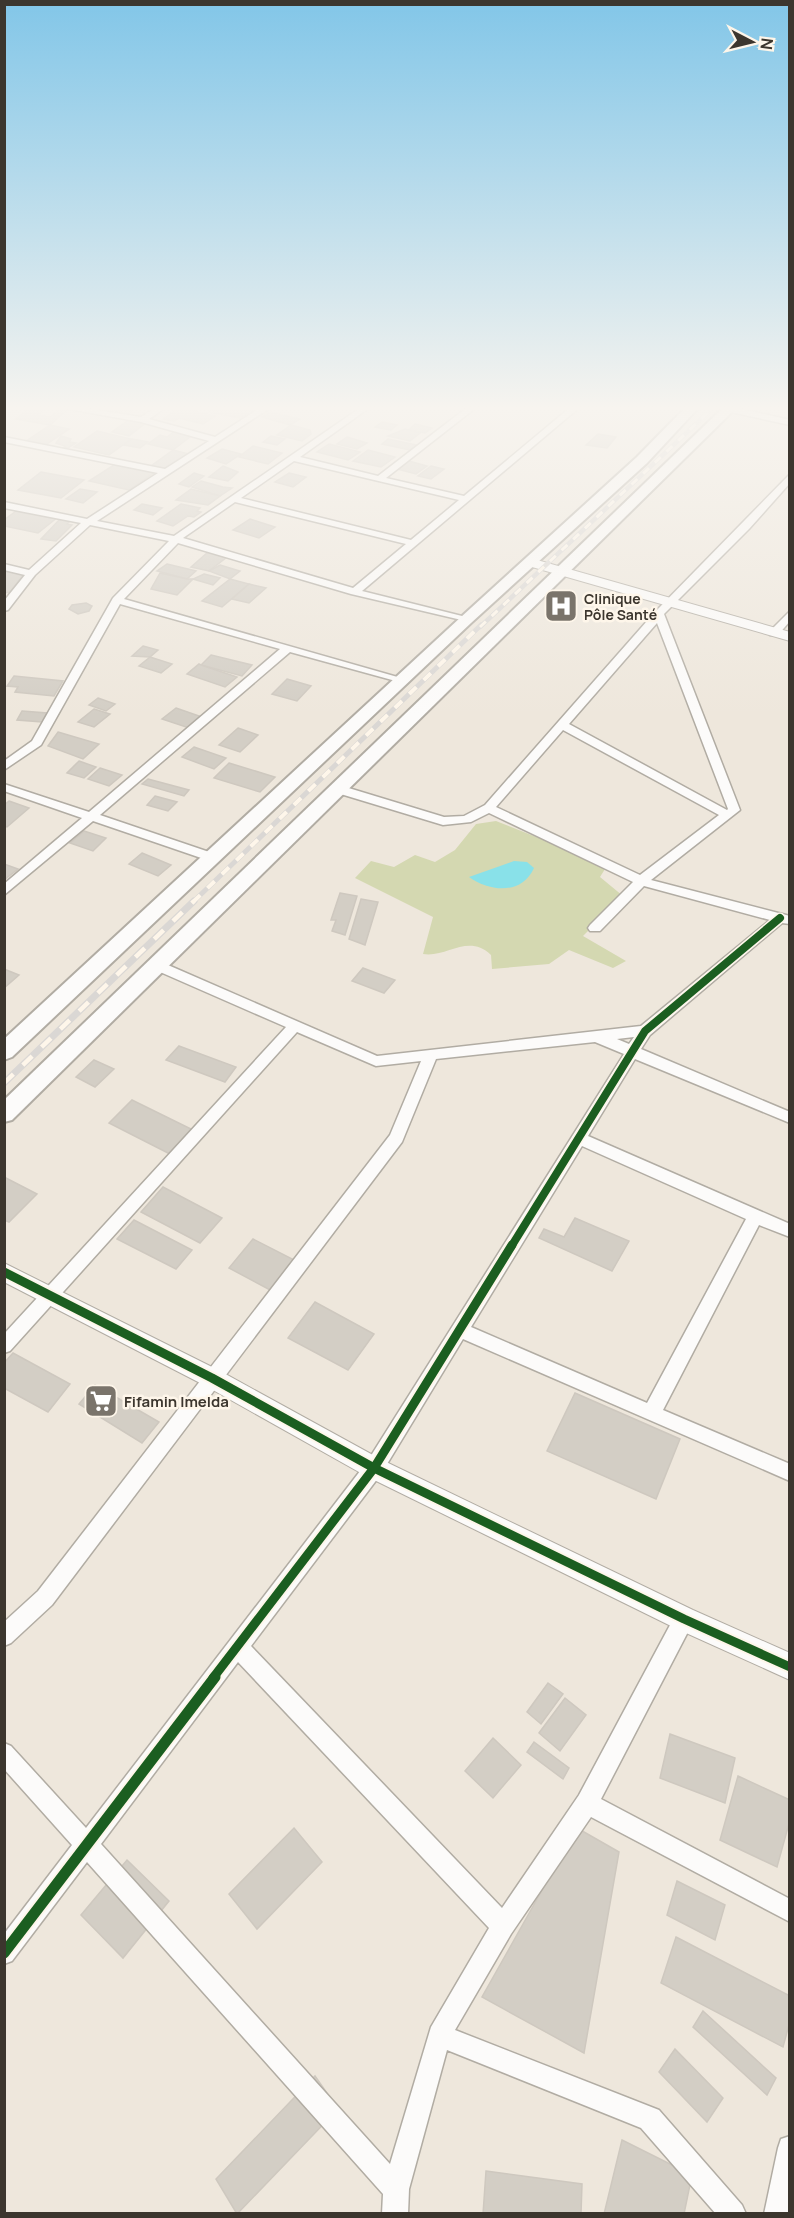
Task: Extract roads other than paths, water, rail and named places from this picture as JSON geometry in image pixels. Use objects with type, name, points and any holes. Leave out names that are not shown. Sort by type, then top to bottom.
[{"type":"main road","points":[[4,1052],[466,620],[588,510]]},
{"type":"main road","points":[[4,1114],[625,510]]},
{"type":"street","points":[[26,510],[176,539],[355,592],[466,620]]},
{"type":"street","points":[[4,608],[31,573],[88,522],[107,510]]},
{"type":"street","points":[[4,767],[37,743],[117,600],[176,539],[219,510]]},
{"type":"street","points":[[277,510],[412,543]]},
{"type":"street","points":[[355,592],[453,510]]},
{"type":"street","points":[[338,789],[443,821],[467,819],[489,808],[659,614],[760,510]]},
{"type":"street","points":[[530,562],[671,601],[789,638]]},
{"type":"street","points":[[4,567],[31,573]]},
{"type":"street","points":[[117,600],[403,680]]},
{"type":"street","points":[[595,928],[641,881],[734,810],[659,614]]},
{"type":"street","points":[[774,633],[789,614]]},
{"type":"street","points":[[4,891],[288,648]]},
{"type":"street","points":[[562,725],[726,814]]},
{"type":"street","points":[[4,787],[214,858]]},
{"type":"street","points":[[489,808],[641,881],[784,919]]},
{"type":"street","points":[[4,1953],[239,1648],[374,1468],[645,1031],[784,919]]},
{"type":"street","points":[[156,965],[376,1061],[645,1031]]},
{"type":"street","points":[[4,1346],[295,1026]]},
{"type":"street","points":[[595,1036],[789,1118]]},
{"type":"street","points":[[4,1636],[45,1598],[397,1137],[431,1054]]},
{"type":"street","points":[[578,1138],[789,1231]]},
{"type":"street","points":[[651,1414],[756,1216]]},
{"type":"street","points":[[4,1272],[52,1294],[212,1378],[374,1468],[684,1619],[789,1667]]},
{"type":"street","points":[[459,1330],[789,1473]]},
{"type":"street","points":[[395,2201],[439,2035],[503,1926],[587,1803],[684,1619]]},
{"type":"street","points":[[239,1648],[503,1926]]},
{"type":"street","points":[[4,1754],[87,1846],[395,2201]]},
{"type":"street","points":[[587,1803],[789,1911]]},
{"type":"street","points":[[439,2035],[650,2119],[733,2214]]},
{"type":"street","points":[[777,2214],[789,2148]]},
{"type":"water","points":[[514,861],[527,862],[534,868],[529,877],[514,887],[486,886],[469,877]]},
{"type":"railway","points":[[480,627],[605,510]]},
{"type":"railway","points":[[193,902],[481,625]]},
{"type":"railway","points":[[4,1083],[194,901]]},
{"type":"place","name":"Clinique Pôle Santé","points":[[561,606]]},
{"type":"place","name":"Fifamin Imelda","points":[[101,1401]]}]
